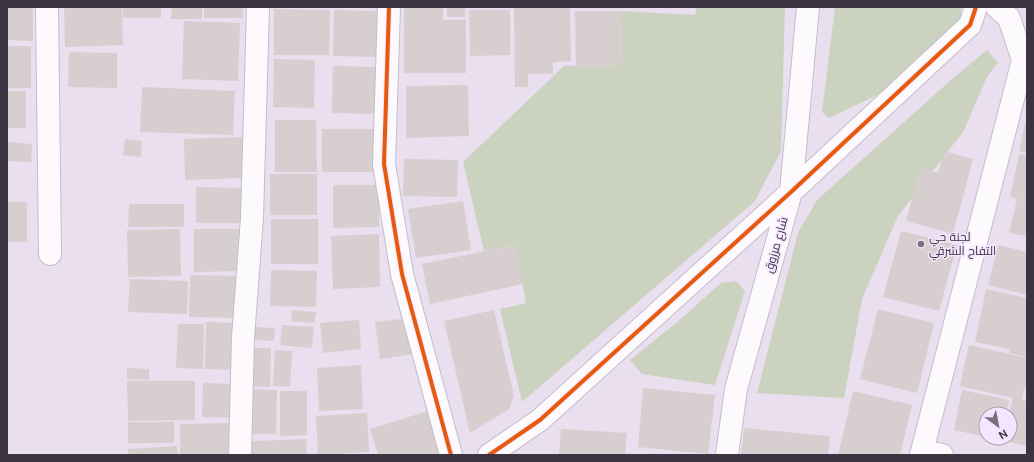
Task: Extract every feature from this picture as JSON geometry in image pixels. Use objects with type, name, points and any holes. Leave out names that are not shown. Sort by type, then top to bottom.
[{"type":"street","points":[[47,7],[50,254]]},
{"type":"street","points":[[240,455],[243,338],[252,218],[258,7]]},
{"type":"street","points":[[389,7],[384,164],[402,274],[451,455]]},
{"type":"street","name":"شارع مرزوق","points":[[727,455],[736,389],[791,192],[808,7]]},
{"type":"street","points":[[489,455],[540,420],[791,192],[970,25],[976,7]]},
{"type":"street","points":[[928,454],[1025,54],[1009,18],[998,7]]},
{"type":"green space","points":[[697,7],[785,7],[781,151],[755,201],[522,402],[500,309],[526,303],[515,245],[484,251],[463,162],[564,66],[622,65],[621,11],[695,15]]},
{"type":"green space","points":[[835,7],[961,7],[961,18],[905,72],[877,95],[829,118],[822,112]]},
{"type":"green space","points":[[987,50],[998,63],[988,75],[963,132],[898,216],[862,299],[844,398],[757,393],[798,233],[817,200],[951,80]]},
{"type":"green space","points":[[736,281],[745,291],[715,385],[642,374],[630,360],[675,324],[721,283]]},
{"type":"building","points":[[7,7],[33,7],[33,41],[7,40]]},
{"type":"building","points":[[64,7],[122,7],[123,45],[65,47]]},
{"type":"building","points":[[123,7],[161,7],[161,18],[123,18]]},
{"type":"building","points":[[172,7],[202,7],[202,19],[171,19]]},
{"type":"building","points":[[204,7],[243,7],[243,18],[204,18]]},
{"type":"building","points":[[404,7],[443,7],[443,20],[466,20],[466,73],[404,73]]},
{"type":"building","points":[[447,7],[465,7],[465,17],[447,17]]},
{"type":"building","points":[[514,8],[570,8],[571,61],[553,62],[553,74],[528,74],[528,87],[515,87]]},
{"type":"building","points":[[274,9],[330,10],[329,55],[274,55]]},
{"type":"building","points":[[334,10],[379,11],[378,57],[333,56]]},
{"type":"building","points":[[469,10],[510,10],[510,55],[470,56]]},
{"type":"building","points":[[575,11],[621,11],[622,65],[576,66]]},
{"type":"building","points":[[184,21],[240,23],[238,81],[182,79]]},
{"type":"building","points":[[7,46],[31,46],[31,88],[7,88]]},
{"type":"building","points":[[69,52],[117,53],[117,88],[68,87]]},
{"type":"building","points":[[274,59],[315,60],[314,108],[273,107]]},
{"type":"building","points":[[333,66],[379,67],[378,114],[332,113]]},
{"type":"building","points":[[468,85],[469,136],[406,138],[406,86]]},
{"type":"building","points":[[142,87],[235,91],[233,135],[140,132]]},
{"type":"building","points":[[7,91],[26,91],[26,128],[7,128]]},
{"type":"building","points":[[1027,119],[1027,153],[1019,151]]},
{"type":"building","points":[[275,120],[316,120],[317,172],[275,172]]},
{"type":"building","points":[[322,129],[379,129],[379,172],[322,172]]},
{"type":"building","points":[[243,137],[244,178],[185,180],[184,139]]},
{"type":"building","points":[[125,139],[142,141],[141,157],[123,155]]},
{"type":"building","points":[[7,142],[32,144],[31,162],[7,161]]},
{"type":"building","points":[[944,151],[973,159],[953,234],[906,221],[920,168],[938,173]]},
{"type":"building","points":[[1019,154],[1027,155],[1027,236],[1009,233],[1017,199],[1010,197]]},
{"type":"building","points":[[404,159],[458,160],[457,197],[403,196]]},
{"type":"building","points":[[270,174],[317,174],[317,215],[270,215]]},
{"type":"building","points":[[333,185],[379,185],[379,227],[333,228]]},
{"type":"building","points":[[196,187],[243,188],[243,223],[196,223]]},
{"type":"building","points":[[463,201],[471,250],[416,258],[408,209]]},
{"type":"building","points":[[7,202],[27,202],[27,242],[7,242]]},
{"type":"building","points":[[129,204],[184,204],[184,227],[128,227]]},
{"type":"building","points":[[271,219],[318,219],[318,264],[271,264]]},
{"type":"building","points":[[180,229],[181,276],[128,277],[127,230]]},
{"type":"building","points":[[194,229],[241,229],[241,271],[194,272]]},
{"type":"building","points":[[901,231],[957,245],[939,311],[883,297]]},
{"type":"building","points":[[379,234],[380,287],[333,289],[331,236]]},
{"type":"building","points":[[515,245],[523,284],[430,304],[422,264]]},
{"type":"building","points":[[998,245],[1027,252],[1027,295],[988,285]]},
{"type":"building","points":[[271,270],[317,271],[316,307],[270,306]]},
{"type":"building","points":[[190,275],[240,276],[239,318],[189,317]]},
{"type":"building","points":[[130,279],[188,281],[187,314],[128,312]]},
{"type":"building","points":[[986,289],[1027,298],[1027,357],[1009,353],[1010,349],[975,342]]},
{"type":"building","points":[[878,309],[934,323],[917,393],[860,379]]},
{"type":"building","points":[[292,310],[316,312],[314,323],[291,321]]},
{"type":"building","points":[[494,310],[514,396],[509,409],[470,433],[444,321]]},
{"type":"building","points":[[410,318],[414,354],[380,359],[375,322]]},
{"type":"building","points":[[359,320],[361,349],[323,353],[320,323]]},
{"type":"building","points":[[206,322],[240,323],[238,370],[205,369]]},
{"type":"building","points":[[178,324],[204,324],[203,369],[176,368]]},
{"type":"building","points":[[282,325],[314,327],[312,348],[280,345]]},
{"type":"building","points":[[253,327],[275,328],[274,341],[252,340]]},
{"type":"building","points":[[969,345],[1027,358],[1027,389],[1024,388],[1022,400],[1027,401],[1027,446],[1018,444],[1018,406],[1011,406],[1013,398],[960,386]]},
{"type":"building","points":[[249,348],[271,348],[270,387],[249,386]]},
{"type":"building","points":[[275,350],[292,351],[290,387],[273,386]]},
{"type":"building","points":[[361,365],[363,409],[319,411],[317,368]]},
{"type":"building","points":[[127,368],[149,369],[149,380],[127,379]]},
{"type":"building","points":[[127,381],[195,381],[195,420],[128,421]]},
{"type":"building","points":[[203,383],[235,384],[234,418],[202,417]]},
{"type":"building","points":[[643,388],[715,395],[708,454],[638,447]]},
{"type":"building","points":[[250,389],[277,390],[276,434],[249,434]]},
{"type":"building","points":[[962,390],[1009,400],[1008,406],[978,406],[978,435],[954,430]]},
{"type":"building","points":[[280,391],[307,391],[307,435],[280,436]]},
{"type":"building","points":[[853,391],[912,405],[900,455],[838,455]]},
{"type":"building","points":[[428,411],[441,453],[439,455],[378,455],[370,429]]},
{"type":"building","points":[[367,413],[369,452],[318,455],[316,416]]},
{"type":"building","points":[[128,422],[174,422],[174,443],[128,443]]},
{"type":"building","points":[[235,423],[235,455],[180,455],[180,424]]},
{"type":"building","points":[[744,428],[830,436],[828,455],[741,455]]},
{"type":"building","points":[[561,429],[627,433],[625,455],[559,455]]},
{"type":"building","points":[[306,439],[307,455],[252,455],[251,441]]},
{"type":"building","points":[[177,446],[178,455],[128,455],[128,449]]},
{"type":"cycle path","points":[[389,7],[384,164],[402,274],[451,455]]},
{"type":"cycle path","points":[[489,455],[540,420],[791,192],[970,25],[976,7]]},
{"type":"place","name":"لجنة حي التفاح الشرقي","points":[[921,244]]}]
